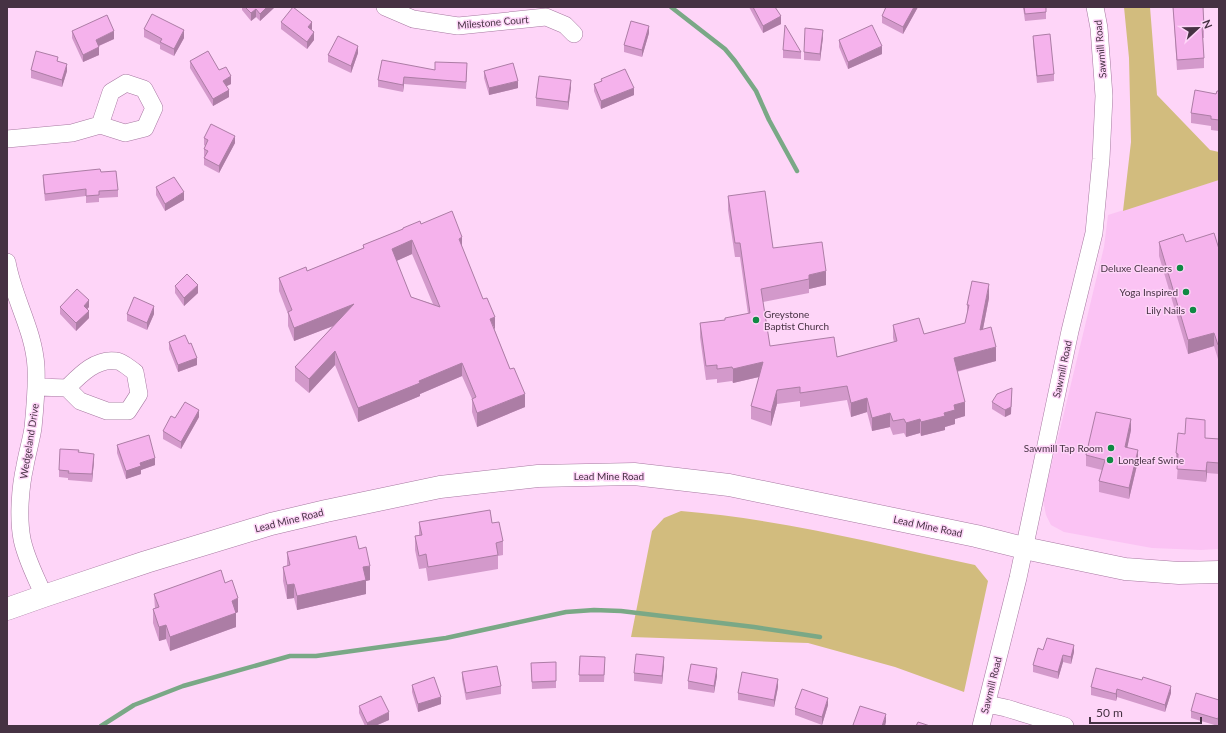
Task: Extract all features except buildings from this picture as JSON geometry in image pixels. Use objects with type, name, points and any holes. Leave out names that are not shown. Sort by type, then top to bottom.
[{"type":"main road","name":"Lead Mine Road","points":[[7,609],[271,524],[440,487],[538,476],[634,474],[729,485],[976,536],[1024,548],[1125,569],[1179,573],[1219,572]]},
{"type":"street","name":"Milestone Court","points":[[385,7],[413,19],[458,26],[546,17],[565,25],[574,34]]},
{"type":"street","name":"Sawmill Road","points":[[981,726],[1018,578],[1070,331],[1094,233],[1101,158],[1104,96],[1099,28],[1095,7]]},
{"type":"street","points":[[7,139],[72,133],[100,125]]},
{"type":"street","name":"Wedgeland Drive","points":[[8,270],[32,341],[36,366],[37,387],[33,428],[24,469],[21,508],[22,538],[28,561],[44,596]]},
{"type":"street","points":[[37,387],[67,388]]},
{"type":"street","points":[[987,704],[1006,708],[1065,726]]},
{"type":"shaded area","points":[[1124,7],[1150,7],[1157,95],[1210,150],[1219,152],[1219,180],[1123,211],[1131,142],[1129,58]]},
{"type":"shaded area","points":[[1219,180],[1219,549],[1201,550],[1152,548],[1064,532],[1051,525],[1046,515],[1043,500],[1104,247],[1108,215]]},
{"type":"shaded area","points":[[681,511],[792,526],[975,565],[988,581],[964,692],[895,667],[808,643],[631,637],[652,531],[664,518]]},
{"type":"waterway","points":[[671,7],[725,49],[735,61],[756,91],[769,120],[797,171]]},
{"type":"waterway","points":[[101,726],[134,705],[183,686],[290,656],[316,656],[446,638],[566,612],[594,610],[621,611],[754,627],[820,637]]},
{"type":"place","name":"Deluxe Cleaners","points":[[1180,268]]},
{"type":"place","name":"Yoga Inspired","points":[[1186,292]]},
{"type":"place","name":"Lily Nails","points":[[1193,310]]},
{"type":"place","name":"Greystone Baptist Church","points":[[756,320]]},
{"type":"place","name":"Sawmill Tap Room","points":[[1111,448]]},
{"type":"place","name":"Longleaf Swine","points":[[1110,460]]}]
